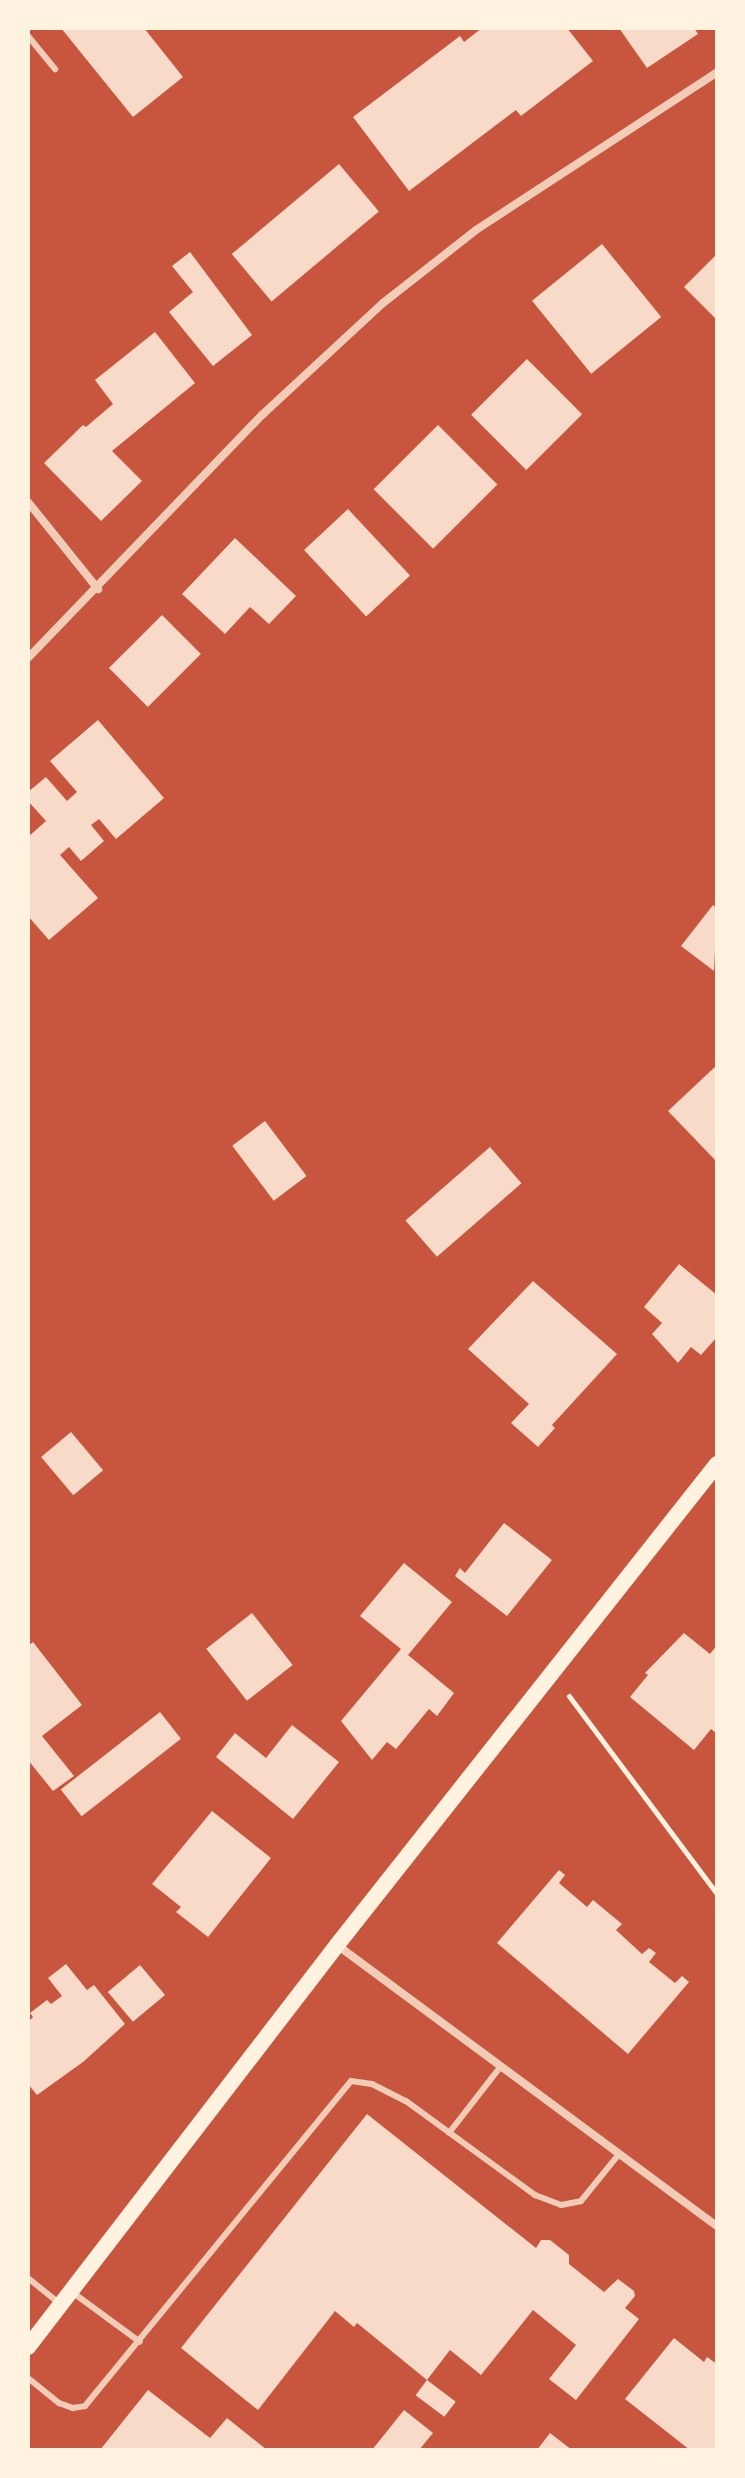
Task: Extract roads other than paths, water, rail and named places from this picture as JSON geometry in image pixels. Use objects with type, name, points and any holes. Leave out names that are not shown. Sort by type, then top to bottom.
[{"type":"main road","points":[[28,2347],[337,1945],[717,1464]]},
{"type":"street","points":[[28,658],[98,589],[221,456],[383,303],[476,230],[717,72]]},
{"type":"street","points":[[28,502],[98,589]]},
{"type":"street","points":[[337,1945],[717,2226]]},
{"type":"lane","points":[[28,36],[55,69]]},
{"type":"lane","points":[[449,2133],[501,2066]]},
{"type":"lane","points":[[28,2378],[59,2403],[73,2408],[85,2406],[351,2081],[372,2084],[406,2101],[535,2195],[561,2205],[581,2201],[619,2154]]},
{"type":"lane","points":[[28,2278],[140,2342]]}]
